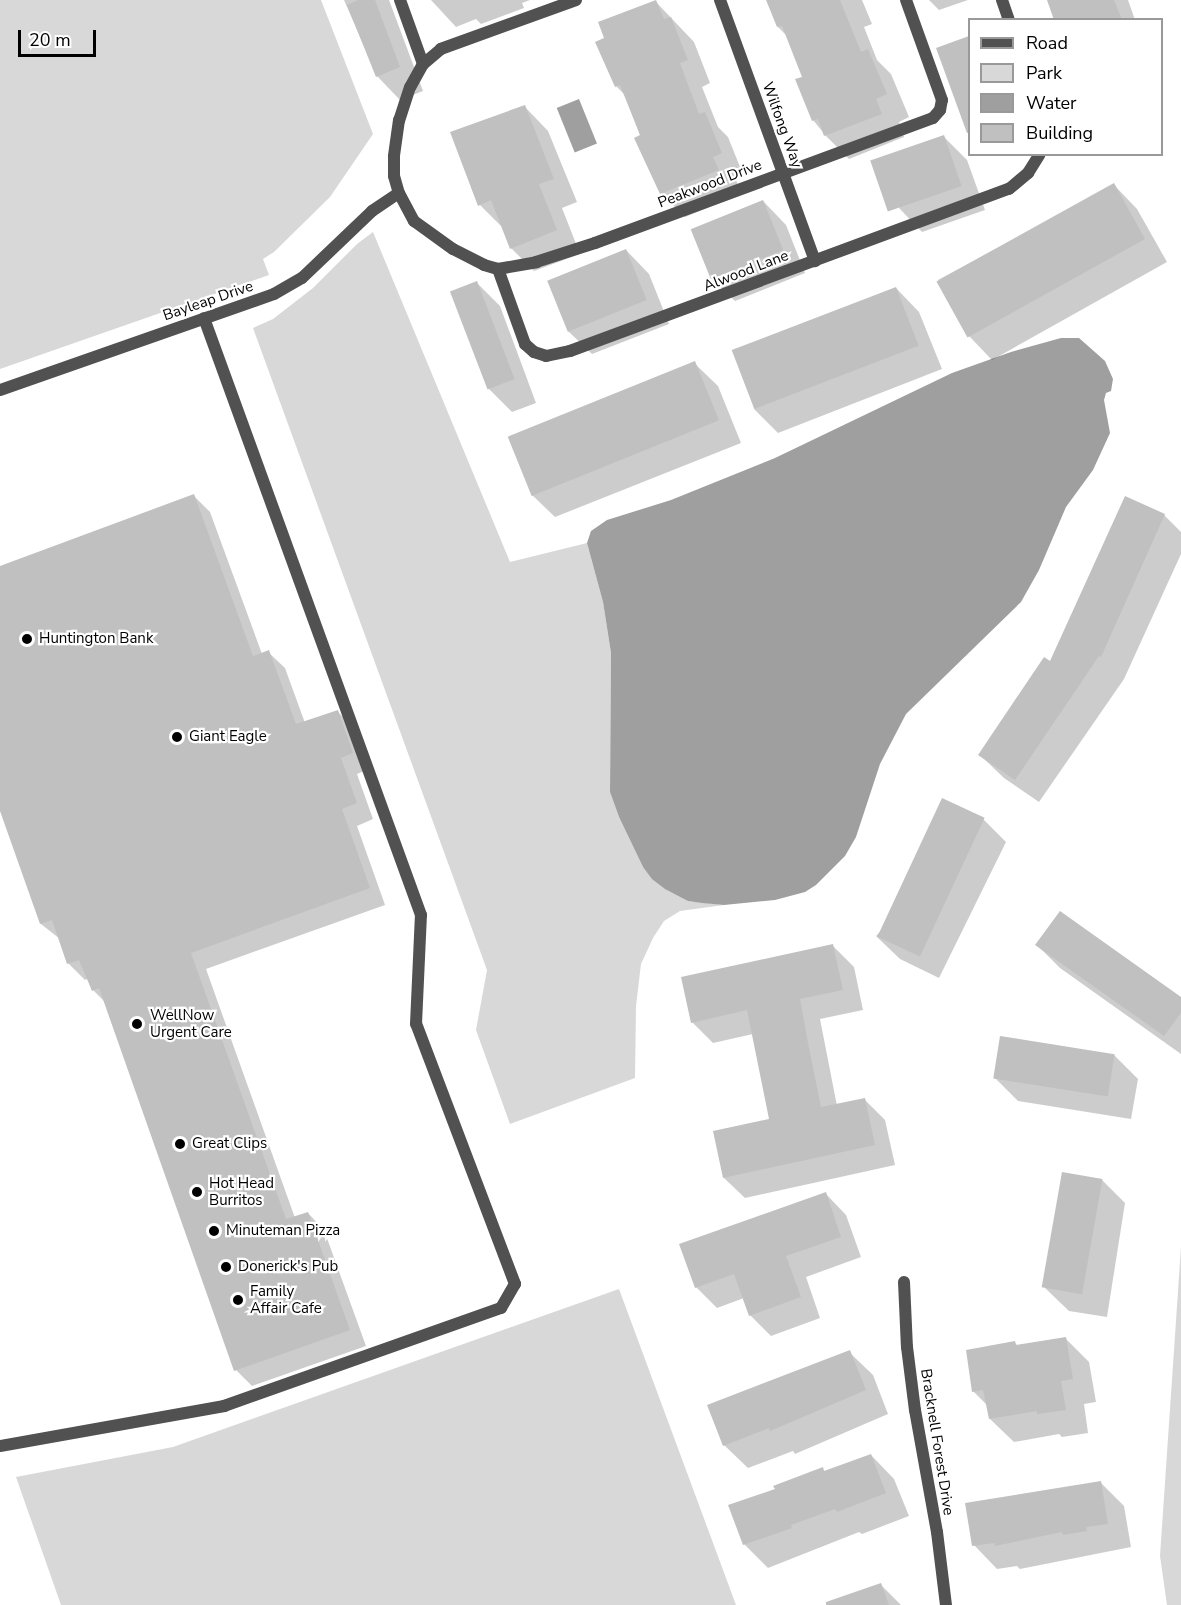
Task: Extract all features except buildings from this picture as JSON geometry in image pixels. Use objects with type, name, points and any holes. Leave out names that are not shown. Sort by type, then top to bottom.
[{"type":"street","points":[[400,0],[423,64]]},
{"type":"street","points":[[498,269],[484,265],[435,237],[414,221],[399,193],[394,176],[399,120],[410,87],[423,64],[441,49],[576,0]]},
{"type":"street","name":"Wilfong Way","points":[[720,0],[815,261]]},
{"type":"street","name":"Peakwood Drive","points":[[498,269],[536,262],[596,243],[933,118],[940,110],[942,100],[906,0]]},
{"type":"street","points":[[1002,0],[1008,18]]},
{"type":"street","name":"Alwood Lane","points":[[498,269],[525,344],[534,352],[546,356],[570,351],[1009,189],[1028,173],[1039,156]]},
{"type":"street","name":"Bayleap Drive","points":[[0,390],[274,294],[303,278],[372,211],[399,193]]},
{"type":"street","points":[[0,1446],[224,1406],[501,1308],[514,1284],[416,1024],[421,915],[204,318]]},
{"type":"street","name":"Bracknell Forest Drive","points":[[904,1282],[907,1347],[915,1410],[937,1532],[946,1605]]},
{"type":"green space","points":[[0,0],[321,0],[373,134],[330,197],[274,252],[263,259],[269,275],[0,369]]},
{"type":"green space","points":[[373,232],[510,562],[587,543],[603,602],[611,653],[610,792],[619,817],[643,867],[688,901],[724,905],[680,911],[664,921],[653,938],[641,964],[636,1006],[635,1078],[510,1124],[476,1030],[487,970],[253,328],[273,319],[313,288],[357,244]]},
{"type":"green space","points":[[1181,1247],[1181,1605],[1167,1605],[1160,1556]]},
{"type":"green space","points":[[619,1289],[736,1605],[61,1605],[16,1477],[173,1447]]},
{"type":"water","points":[[579,99],[597,144],[575,152],[557,108]]},
{"type":"water","points":[[1061,338],[1079,338],[1105,361],[1113,379],[1111,391],[1106,393],[1104,400],[1110,433],[1093,470],[1066,507],[1039,570],[1021,602],[906,714],[880,764],[856,837],[845,856],[816,885],[805,892],[775,900],[724,905],[702,903],[688,901],[665,889],[652,879],[643,867],[619,817],[610,792],[611,653],[603,602],[587,543],[591,531],[607,520],[671,500],[775,458],[952,373],[1011,352]]},
{"type":"place","name":"Huntington Bank","points":[[27,639]]},
{"type":"place","name":"Giant Eagle","points":[[177,737]]},
{"type":"place","name":"WellNow Urgent Care","points":[[137,1024]]},
{"type":"place","name":"Great Clips","points":[[180,1144]]},
{"type":"place","name":"Hot Head Burritos","points":[[197,1192]]},
{"type":"place","name":"Minuteman Pizza","points":[[214,1231]]},
{"type":"place","name":"Donerick's Pub","points":[[226,1267]]},
{"type":"place","name":"Family Affair Cafe","points":[[238,1300]]}]
